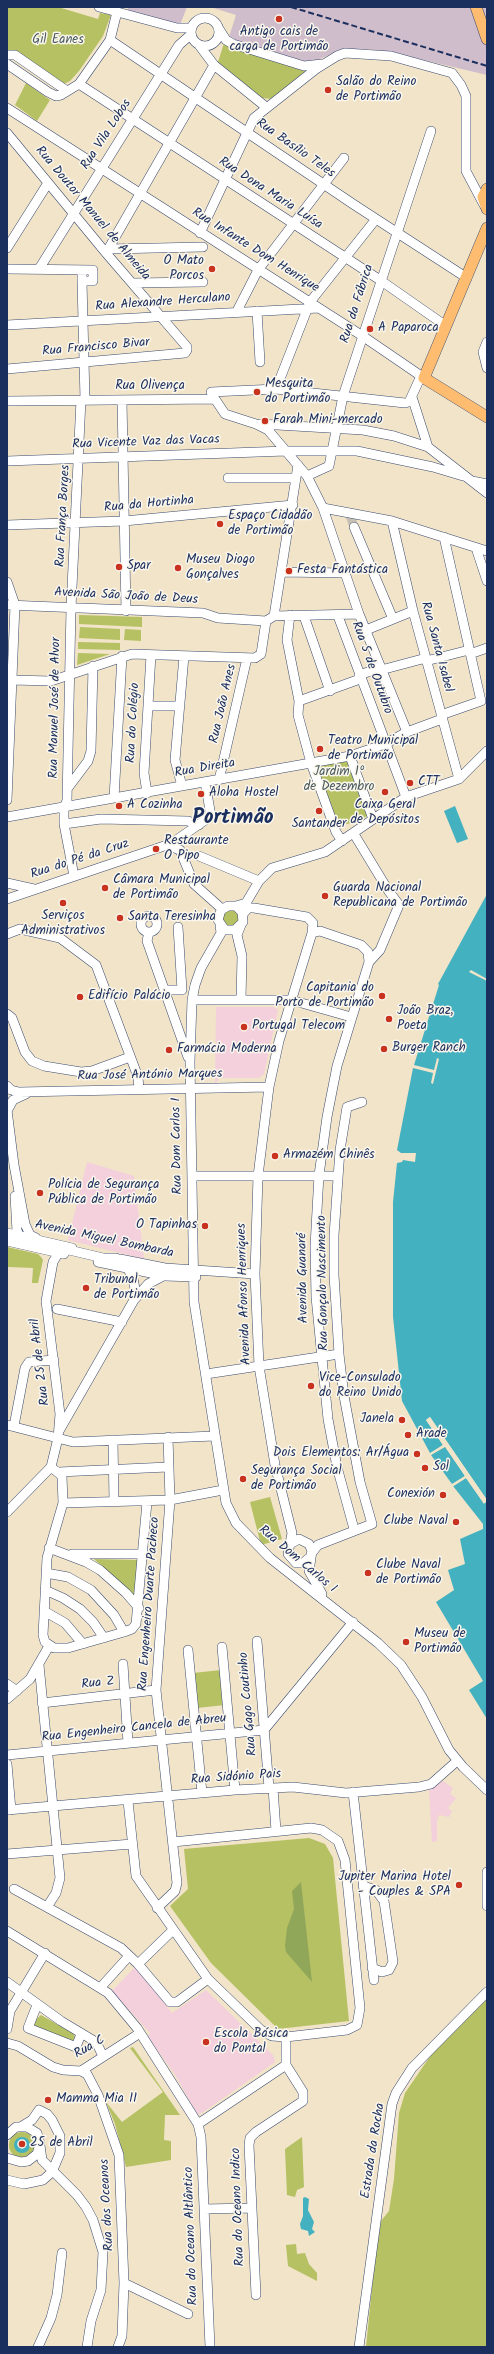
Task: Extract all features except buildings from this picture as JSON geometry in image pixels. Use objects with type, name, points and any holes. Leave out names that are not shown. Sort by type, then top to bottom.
[{"type":"main road","points":[[476,7],[487,39]]},
{"type":"main road","points":[[486,211],[483,197],[487,189]]},
{"type":"main road","points":[[423,377],[467,278],[487,228]]},
{"type":"main road","name":"Rua Infante Dom Henrique","points":[[423,377],[487,417]]},
{"type":"street","points":[[99,7],[177,28],[192,28]]},
{"type":"street","points":[[7,64],[56,96],[68,91],[79,84],[110,40],[118,12]]},
{"type":"street","points":[[219,29],[219,35],[215,43],[207,46],[194,41],[191,33],[192,28],[197,21],[206,18],[214,22],[219,29],[226,40],[233,44],[304,66],[320,65],[345,53],[367,53],[391,56],[452,73],[461,85],[466,96],[465,162],[471,181],[486,211]]},
{"type":"street","points":[[177,28],[194,41],[214,65],[266,107]]},
{"type":"street","name":"Rua Basílio Teles","points":[[110,40],[324,185],[467,278]]},
{"type":"street","name":"Rua Vila Lobos","points":[[39,269],[179,45],[194,41]]},
{"type":"street","points":[[7,55],[15,55],[68,91]]},
{"type":"street","points":[[200,233],[254,118],[304,78],[329,61]]},
{"type":"street","points":[[107,251],[214,65]]},
{"type":"street","points":[[304,66],[308,72],[304,78]]},
{"type":"street","name":"Rua Dona Maria Luísa","points":[[79,84],[380,280],[446,326]]},
{"type":"street","name":"Rua Infante Dom Henrique","points":[[7,108],[258,270],[309,305]]},
{"type":"street","name":"Rua da Fábrica","points":[[307,476],[329,466],[343,396],[396,231],[431,131]]},
{"type":"street","name":"Rua Doutor Manuel de Almeida","points":[[7,133],[48,184],[107,251],[187,347],[187,350]]},
{"type":"street","points":[[237,312],[258,270],[344,158]]},
{"type":"street","points":[[471,181],[487,186]]},
{"type":"street","points":[[7,248],[48,184]]},
{"type":"street","points":[[276,389],[309,305],[376,219]]},
{"type":"street","points":[[107,251],[203,247]]},
{"type":"street","points":[[7,269],[39,269]]},
{"type":"street","name":"Rua França Borges","points":[[39,269],[93,270],[93,281],[82,281],[84,363],[83,400],[71,608]]},
{"type":"street","points":[[133,283],[203,282]]},
{"type":"street","name":"Rua Alexandre Herculano","points":[[7,325],[237,312],[309,305],[320,308]]},
{"type":"street","name":"Rua Infante Dom Henrique","points":[[320,308],[423,377]]},
{"type":"street","points":[[257,310],[260,362]]},
{"type":"street","points":[[487,342],[483,352],[487,368]]},
{"type":"street","name":"Rua Francisco Bivar","points":[[7,369],[185,353],[187,350]]},
{"type":"street","points":[[423,377],[412,397],[428,447]]},
{"type":"street","name":"Rua Olivença","points":[[7,401],[122,400],[213,396],[276,389],[405,403],[412,397]]},
{"type":"street","points":[[213,396],[225,414],[256,424],[268,430],[307,476],[323,508],[359,614],[380,669],[407,732]]},
{"type":"street","points":[[122,400],[126,611]]},
{"type":"street","points":[[256,424],[336,427],[394,436],[428,447],[487,493]]},
{"type":"street","name":"Rua Vicente Vaz das Vacas","points":[[7,461],[286,451],[357,451],[433,466],[467,478]]},
{"type":"street","points":[[12,680],[51,681],[122,656],[151,655],[247,658],[259,657],[282,572],[298,465]]},
{"type":"street","points":[[228,478],[296,478]]},
{"type":"street","points":[[467,478],[487,484]]},
{"type":"street","name":"Rua da Hortinha","points":[[7,525],[124,522],[293,505]]},
{"type":"street","points":[[323,508],[392,521],[487,551]]},
{"type":"street","name":"Rua Santa Isabel","points":[[392,521],[413,611],[459,779]]},
{"type":"street","points":[[354,527],[393,619]]},
{"type":"street","points":[[444,537],[470,652]]},
{"type":"street","points":[[476,548],[487,581]]},
{"type":"street","points":[[282,572],[345,573]]},
{"type":"street","points":[[7,582],[10,603],[12,680],[9,708],[7,800]]},
{"type":"street","name":"Avenida São João de Deus","points":[[10,603],[126,611],[204,613],[218,618],[270,618],[290,615],[338,616],[359,614]]},
{"type":"street","name":"Rua Manuel José de Alvor","points":[[71,608],[67,802],[64,807],[64,824],[74,876]]},
{"type":"street","points":[[366,630],[413,611]]},
{"type":"street","points":[[290,615],[287,640],[299,701],[298,715],[311,763],[336,832],[342,842]]},
{"type":"street","points":[[304,616],[330,691]]},
{"type":"street","name":"Rua 5 de Outubro","points":[[338,616],[406,797]]},
{"type":"street","points":[[299,701],[330,691],[380,669],[487,648]]},
{"type":"street","name":"Rua Direita","points":[[7,817],[350,756],[385,744],[407,732],[481,702],[470,652]]},
{"type":"street","name":"Rua do Colégio","points":[[147,793],[144,773],[151,655]]},
{"type":"street","points":[[114,798],[122,656]]},
{"type":"street","points":[[182,786],[175,760],[184,656]]},
{"type":"street","name":"Rua João Anes","points":[[219,780],[247,658]]},
{"type":"street","points":[[67,789],[88,761],[91,751],[93,666]]},
{"type":"street","points":[[148,706],[180,706]]},
{"type":"street","points":[[241,925],[230,931],[220,925],[218,915],[222,909],[228,906],[236,906],[246,903],[259,881],[272,868],[309,858],[342,842],[406,797],[459,779],[487,751]]},
{"type":"street","points":[[350,756],[373,819]]},
{"type":"street","points":[[205,782],[211,816],[175,841],[173,846],[180,850],[194,884],[222,909]]},
{"type":"street","points":[[64,824],[101,819],[188,820],[199,825]]},
{"type":"street","points":[[354,834],[388,890],[399,905],[380,950],[369,962]]},
{"type":"street","name":"Rua do Pé da Cruz","points":[[7,899],[162,847],[173,846]]},
{"type":"street","points":[[199,856],[259,881]]},
{"type":"street","points":[[7,883],[34,889]]},
{"type":"street","points":[[236,906],[243,914],[238,935],[242,956],[241,1000]]},
{"type":"street","name":"Avenida Afonso Henriques","points":[[243,914],[248,908],[254,908],[307,917],[313,923],[312,933],[279,1041],[269,1087],[258,1176],[255,1276],[259,1366],[275,1465],[292,1533],[290,1544]]},
{"type":"street","name":"Rua Dom Carlos I","points":[[220,925],[221,933],[201,968],[192,1000],[190,1087],[193,1274],[195,1309],[223,1490],[236,1523],[270,1558],[353,1622],[401,1665],[422,1697],[449,1750],[457,1761]]},
{"type":"street","points":[[165,990],[182,990],[178,927]]},
{"type":"street","points":[[7,934],[20,929],[60,938],[96,965],[138,1077],[138,1089]]},
{"type":"street","points":[[312,933],[320,931],[361,945],[368,952],[369,962]]},
{"type":"street","points":[[149,932],[147,941],[190,1062]]},
{"type":"street","name":"Avenida Guanaré","points":[[354,1530],[337,1467],[320,1357],[316,1297],[315,1246],[319,1175],[336,1066],[349,1021],[369,962]]},
{"type":"street","points":[[192,1000],[291,1000],[349,1021]]},
{"type":"street","points":[[7,1014],[12,1018],[25,1052],[32,1061],[44,1066],[81,1072],[92,1071],[130,1057]]},
{"type":"street","name":"Rua José António Marques","points":[[7,1086],[15,1091],[32,1092],[190,1087],[269,1087]]},
{"type":"street","name":"Rua José António Marques","points":[[7,1110],[13,1100],[32,1092]]},
{"type":"street","name":"Rua Gonçalo Nascimento","points":[[310,1556],[318,1545],[372,1524],[350,1433],[338,1354],[334,1235],[338,1176],[347,1106],[362,1102]]},
{"type":"street","points":[[7,1110],[23,1216],[30,1235],[43,1241]]},
{"type":"street","points":[[7,1229],[10,1227],[13,1220],[12,1194],[14,1183],[14,1164]]},
{"type":"street","points":[[192,1176],[338,1176]]},
{"type":"street","name":"Avenida Miguel Bombarda","points":[[14,1183],[16,1220],[19,1235],[26,1242],[59,1253],[165,1276],[193,1274],[255,1276]]},
{"type":"street","name":"Avenida Miguel Bombarda","points":[[19,1235],[23,1216]]},
{"type":"street","name":"Rua Dom Carlos I","points":[[181,1270],[188,1268],[193,1220]]},
{"type":"street","name":"Avenida Miguel Bombarda","points":[[7,1233],[151,1266],[181,1270],[193,1274]]},
{"type":"street","name":"Avenida Miguel Bombarda","points":[[7,1236],[15,1237],[19,1235]]},
{"type":"street","name":"Avenida Miguel Bombarda","points":[[7,1241],[49,1250],[52,1253],[53,1262]]},
{"type":"street","points":[[59,1253],[65,1249],[103,1258],[116,1258],[124,1262],[129,1268],[134,1280],[134,1300]]},
{"type":"street","name":"Rua 25 de Abril","points":[[51,1467],[58,1434],[58,1392],[46,1301],[53,1262],[59,1253]]},
{"type":"street","points":[[58,1434],[134,1300],[148,1284],[155,1279],[165,1276]]},
{"type":"street","points":[[57,1309],[122,1322]]},
{"type":"street","points":[[206,1374],[338,1354]]},
{"type":"street","points":[[54,1360],[29,1362],[25,1368],[10,1425],[58,1434],[73,1442],[214,1436]]},
{"type":"street","points":[[58,1392],[65,1399],[70,1400],[79,1398]]},
{"type":"street","name":"Rua Engenheiro Duarte Pacheco","points":[[157,1908],[176,1887],[173,1842],[156,1690],[170,1500],[168,1437]]},
{"type":"street","points":[[113,1440],[114,1502]]},
{"type":"street","points":[[7,1510],[51,1467],[62,1476],[63,1503],[49,1548],[46,1573],[43,1635],[49,1646]]},
{"type":"street","points":[[59,1472],[168,1467]]},
{"type":"street","points":[[63,1503],[146,1502],[170,1500],[223,1490]]},
{"type":"street","points":[[49,1646],[64,1649],[84,1644],[132,1629],[136,1624],[139,1608],[146,1502]]},
{"type":"street","points":[[318,1594],[303,1578],[295,1561],[288,1551],[290,1544],[299,1539],[306,1541],[311,1547],[309,1571],[312,1579],[335,1608]]},
{"type":"street","points":[[49,1548],[67,1554],[100,1570],[126,1593],[139,1608]]},
{"type":"street","points":[[67,1554],[143,1554]]},
{"type":"street","points":[[270,1558],[284,1561],[295,1561],[310,1556]]},
{"type":"street","points":[[46,1573],[68,1577],[91,1590],[114,1615],[124,1632]]},
{"type":"street","points":[[45,1590],[63,1598],[80,1609],[93,1622],[104,1638]]},
{"type":"street","points":[[44,1611],[65,1623],[84,1644]]},
{"type":"street","points":[[264,1730],[353,1622]]},
{"type":"street","name":"Rua Gago Coutinho","points":[[257,1641],[264,1730],[276,1831]]},
{"type":"street","points":[[7,1699],[17,1692],[30,1679],[49,1646]]},
{"type":"street","points":[[222,1647],[235,1790]]},
{"type":"street","points":[[188,1650],[202,1793]]},
{"type":"street","points":[[123,1664],[128,1743]]},
{"type":"street","points":[[39,1665],[58,1848],[59,1887],[47,1907]]},
{"type":"street","points":[[7,1684],[17,1692]]},
{"type":"street","name":"Rua Z","points":[[42,1703],[156,1690]]},
{"type":"street","name":"Rua Engenheiro Cancela de Abreu","points":[[7,1755],[264,1730]]},
{"type":"street","points":[[457,1761],[487,1790]]},
{"type":"street","name":"Rua Sidónio Pais","points":[[9,1810],[128,1801],[167,1795],[235,1790],[294,1787],[353,1792],[426,1786],[439,1778],[457,1761]]},
{"type":"street","points":[[7,1764],[9,1810]]},
{"type":"street","points":[[353,1792],[374,1980]]},
{"type":"street","points":[[128,1801],[136,1876],[208,1979],[266,2034],[286,2037],[354,2027],[358,2022],[360,2008],[343,1851],[338,1841],[322,1830],[311,1828],[173,1842]]},
{"type":"street","points":[[7,1854],[58,1848],[132,1844]]},
{"type":"street","points":[[487,1872],[487,1906]]},
{"type":"street","points":[[363,1886],[376,1890],[384,1901],[393,1962],[389,1970],[382,1972],[372,1968]]},
{"type":"street","points":[[14,1890],[112,1942],[138,1964],[172,2003],[177,2002],[208,1979]]},
{"type":"street","points":[[138,1964],[173,1930]]},
{"type":"street","points":[[7,1931],[101,1987],[123,2009],[140,2032],[198,2124],[286,2065],[286,2037]]},
{"type":"street","points":[[7,2029],[8,2011],[45,1953]]},
{"type":"street","points":[[101,1987],[129,1956]]},
{"type":"street","points":[[7,1982],[37,2005],[80,2034],[96,2042],[103,2056]]},
{"type":"street","name":"Estrada da Rocha","points":[[359,2347],[394,2099],[412,2068],[487,1992]]},
{"type":"street","points":[[37,2005],[28,2028],[76,2047],[80,2034]]},
{"type":"street","name":"Rua C","points":[[7,2043],[18,2046],[53,2067],[64,2070],[81,2071],[140,2032]]},
{"type":"street","name":"Rua do Oceano Indico","points":[[256,2295],[249,2145],[250,2138],[256,2132],[297,2106],[304,2096],[286,2065]]},
{"type":"street","name":"Rua dos Oceanos","points":[[81,2071],[87,2074],[98,2095],[119,2155],[124,2283],[124,2324],[118,2347]]},
{"type":"street","points":[[7,2135],[32,2120],[38,2110],[52,2120],[60,2136],[61,2144],[60,2153],[43,2180],[35,2183],[14,2183],[7,2180]]},
{"type":"street","points":[[7,2124],[34,2130],[39,2136],[42,2160],[50,2170],[77,2195],[93,2220],[102,2252],[101,2290],[87,2347]]},
{"type":"street","name":"Rua do Oceano Altlântico","points":[[198,2124],[201,2136],[210,2347]]},
{"type":"street","points":[[12,2158],[28,2161],[35,2157],[40,2145]]},
{"type":"street","points":[[12,2158],[40,2164],[50,2170]]},
{"type":"street","points":[[204,2209],[251,2208]]},
{"type":"street","points":[[38,2347],[52,2318],[57,2295],[62,2252]]},
{"type":"street","points":[[124,2283],[188,2314]]},
{"type":"street","points":[[89,2335],[93,2347]]},
{"type":"shaded area","points":[[128,7],[187,7],[180,25],[128,10]]},
{"type":"shaded area","points":[[210,7],[487,7],[487,75],[394,53],[369,49],[343,49],[313,62],[304,62],[234,40],[229,37],[236,15]]},
{"type":"shaded area","points":[[216,1007],[273,1007],[278,1010],[264,1074],[259,1078],[219,1078],[215,1085]]},
{"type":"shaded area","points":[[87,1162],[134,1176],[144,1259],[68,1240]]},
{"type":"shaded area","points":[[443,1781],[453,1788],[450,1794],[456,1798],[448,1808],[452,1811],[449,1817],[439,1815],[437,1821],[437,1841],[432,1842],[429,1790]]},
{"type":"shaded area","name":"Escola Básica do Pontal","points":[[135,1967],[172,2013],[206,1990],[273,2055],[275,2062],[202,2113],[197,2114],[174,2073],[148,2037],[150,2033],[112,1991]]},
{"type":"green space","name":"Gil Eanes","points":[[7,7],[58,7],[98,19],[100,13],[111,15],[103,36],[79,71],[70,81],[64,84],[7,52]]},
{"type":"green space","points":[[224,43],[305,69],[305,73],[272,99],[262,98],[218,62]]},
{"type":"green space","points":[[26,83],[50,100],[37,121],[15,105]]},
{"type":"green space","points":[[79,615],[142,617],[142,627],[79,624]]},
{"type":"green space","points":[[80,627],[120,629],[120,640],[79,638]]},
{"type":"green space","points":[[125,629],[141,630],[141,641],[124,640]]},
{"type":"green space","points":[[78,642],[120,643],[120,650],[78,649]]},
{"type":"green space","points":[[78,653],[110,654],[77,665]]},
{"type":"green space","name":"Jardim 1º de Dezembro","points":[[349,759],[369,815],[354,823],[337,825],[315,766]]},
{"type":"green space","points":[[228,910],[234,910],[239,915],[237,924],[234,926],[228,926],[223,921],[223,915]]},
{"type":"green space","points":[[7,1247],[38,1254],[41,1257],[43,1260],[38,1283],[32,1283],[33,1268],[8,1267],[7,1283]]},
{"type":"green space","points":[[270,1497],[282,1539],[261,1545],[250,1502]]},
{"type":"green space","points":[[94,1559],[138,1560],[137,1598]]},
{"type":"green space","points":[[221,1670],[225,1705],[197,1708],[193,1673]]},
{"type":"green space","points":[[309,1838],[325,1844],[333,1858],[349,2021],[278,2029],[211,1963],[170,1906],[188,1889],[184,1849]]},
{"type":"green space","points":[[301,1882],[312,1982],[286,1952],[285,1946],[287,1928],[294,1909],[292,1891]]},
{"type":"green space","points":[[487,1999],[487,2347],[366,2347],[375,2258],[381,2221],[389,2211],[394,2179],[399,2113],[405,2093],[431,2055]]},
{"type":"green space","points":[[41,2015],[74,2034],[75,2038],[72,2042],[34,2029],[33,2022]]},
{"type":"green space","points":[[133,2047],[180,2115],[165,2115],[164,2140],[171,2141],[171,2160],[126,2167],[115,2124],[106,2102],[122,2122],[163,2092],[130,2048]]},
{"type":"green space","points":[[22,2132],[31,2136],[35,2145],[31,2154],[22,2158],[13,2154],[9,2145],[13,2136]]},
{"type":"green space","points":[[302,2137],[304,2187],[297,2190],[295,2197],[287,2195],[285,2149]]},
{"type":"green space","points":[[296,2244],[297,2254],[305,2253],[309,2264],[317,2273],[317,2281],[288,2266],[286,2245]]},
{"type":"water","points":[[455,806],[468,839],[457,843],[444,811]]},
{"type":"water","points":[[487,894],[487,979],[471,970],[469,972],[487,981],[487,1500],[430,1417],[426,1420],[443,1445],[430,1453],[402,1401],[393,1317],[393,1202],[397,1163],[402,1162],[403,1160],[415,1162],[416,1153],[401,1153],[397,1150],[413,1068],[433,1073],[431,1083],[433,1084],[439,1059],[437,1058],[434,1070],[414,1065],[439,985],[438,984]]},
{"type":"water","points":[[445,1446],[465,1476],[452,1484],[431,1455]]},
{"type":"water","points":[[466,1478],[484,1503],[487,1502],[487,1719],[469,1690],[483,1681],[436,1602],[454,1590],[448,1570],[465,1564],[460,1539],[483,1529],[483,1524],[453,1486]]},
{"type":"water","points":[[19,2137],[25,2137],[30,2142],[28,2151],[25,2153],[19,2153],[14,2148],[14,2142]]},
{"type":"water","points":[[305,2197],[309,2199],[308,2210],[314,2222],[312,2229],[315,2232],[309,2236],[308,2231],[301,2229],[300,2224],[303,2216],[303,2198]]},
{"type":"pier","points":[[430,1417],[487,1500],[484,1504],[466,1478],[452,1487],[451,1485],[465,1476],[445,1447],[429,1456],[428,1455],[443,1445],[426,1420]]},
{"type":"tunnel","points":[[350,515],[354,527]]},
{"type":"railway","points":[[291,7],[487,66]]},
{"type":"place","name":"Antigo cais de carga de Portimão","points":[[279,19]]},
{"type":"place","name":"Salão do Reino de Portimão","points":[[328,90]]},
{"type":"place","name":"O Mato Porcos","points":[[212,269]]},
{"type":"place","name":"A Paparoca","points":[[370,329]]},
{"type":"place","name":"Mesquita do Portimão","points":[[257,392]]},
{"type":"place","name":"Farah Mini-mercado","points":[[265,421]]},
{"type":"place","name":"Espaço Cidadão de Portimão","points":[[220,524]]},
{"type":"place","name":"Spar","points":[[119,567]]},
{"type":"place","name":"Museu Diogo Gonçalves","points":[[178,568]]},
{"type":"place","name":"Festa Fantástica","points":[[289,571]]},
{"type":"place","name":"Teatro Municipal de Portimão","points":[[320,749]]},
{"type":"place","name":"CTT","points":[[410,783]]},
{"type":"place","name":"Caixa Geral de Depósitos","points":[[385,792]]},
{"type":"place","name":"Aloha Hostel","points":[[201,794]]},
{"type":"place","name":"A Cozinha","points":[[119,806]]},
{"type":"place","name":"Santander","points":[[319,811]]},
{"type":"place","name":"Restaurante O Pipo","points":[[156,849]]},
{"type":"place","name":"Câmara Municipal de Portimão","points":[[105,888]]},
{"type":"place","name":"Guarda Nacional Republicana de Portimão","points":[[325,896]]},
{"type":"place","name":"Serviços Administrativos","points":[[63,903]]},
{"type":"place","name":"Santa Teresinha","points":[[120,918]]},
{"type":"place","name":"Capitania do Porto de Portimão","points":[[382,996]]},
{"type":"place","name":"Edifício Palácio","points":[[80,997]]},
{"type":"place","name":"João Braz, Poeta","points":[[389,1019]]},
{"type":"place","name":"Portugal Telecom","points":[[244,1027]]},
{"type":"place","name":"Burger Ranch","points":[[384,1049]]},
{"type":"place","name":"Farmácia Moderna","points":[[169,1050]]},
{"type":"place","name":"Armazém Chinês","points":[[275,1156]]},
{"type":"place","name":"Polícia de Segurança Pública de Portimão","points":[[40,1193]]},
{"type":"place","name":"O Tapinhas","points":[[205,1226]]},
{"type":"place","name":"Tribunal de Portimão","points":[[86,1288]]},
{"type":"place","name":"Vice-Consulado do Reino Unido","points":[[311,1386]]},
{"type":"place","name":"Janela","points":[[402,1420]]},
{"type":"place","name":"Arade","points":[[408,1435]]},
{"type":"place","name":"Dois Elementos: Ar/Água","points":[[417,1454]]},
{"type":"place","name":"Sol","points":[[425,1468]]},
{"type":"place","name":"Segurança Social de Portimão","points":[[243,1479]]},
{"type":"place","name":"Conexión","points":[[443,1495]]},
{"type":"place","name":"Clube Naval","points":[[456,1522]]},
{"type":"place","name":"Clube Naval de Portimão","points":[[368,1573]]},
{"type":"place","name":"Museu de Portimão","points":[[406,1642]]},
{"type":"place","name":"Jupiter Marina Hotel - Couples & SPA","points":[[459,1885]]},
{"type":"place","name":"Escola Básica do Pontal","points":[[206,2042]]},
{"type":"place","name":"Mamma Mia II","points":[[48,2100]]},
{"type":"place","name":"25 de Abril","points":[[22,2144]]},
{"type":"district","name":"Portimão","points":[[233,819]]}]
